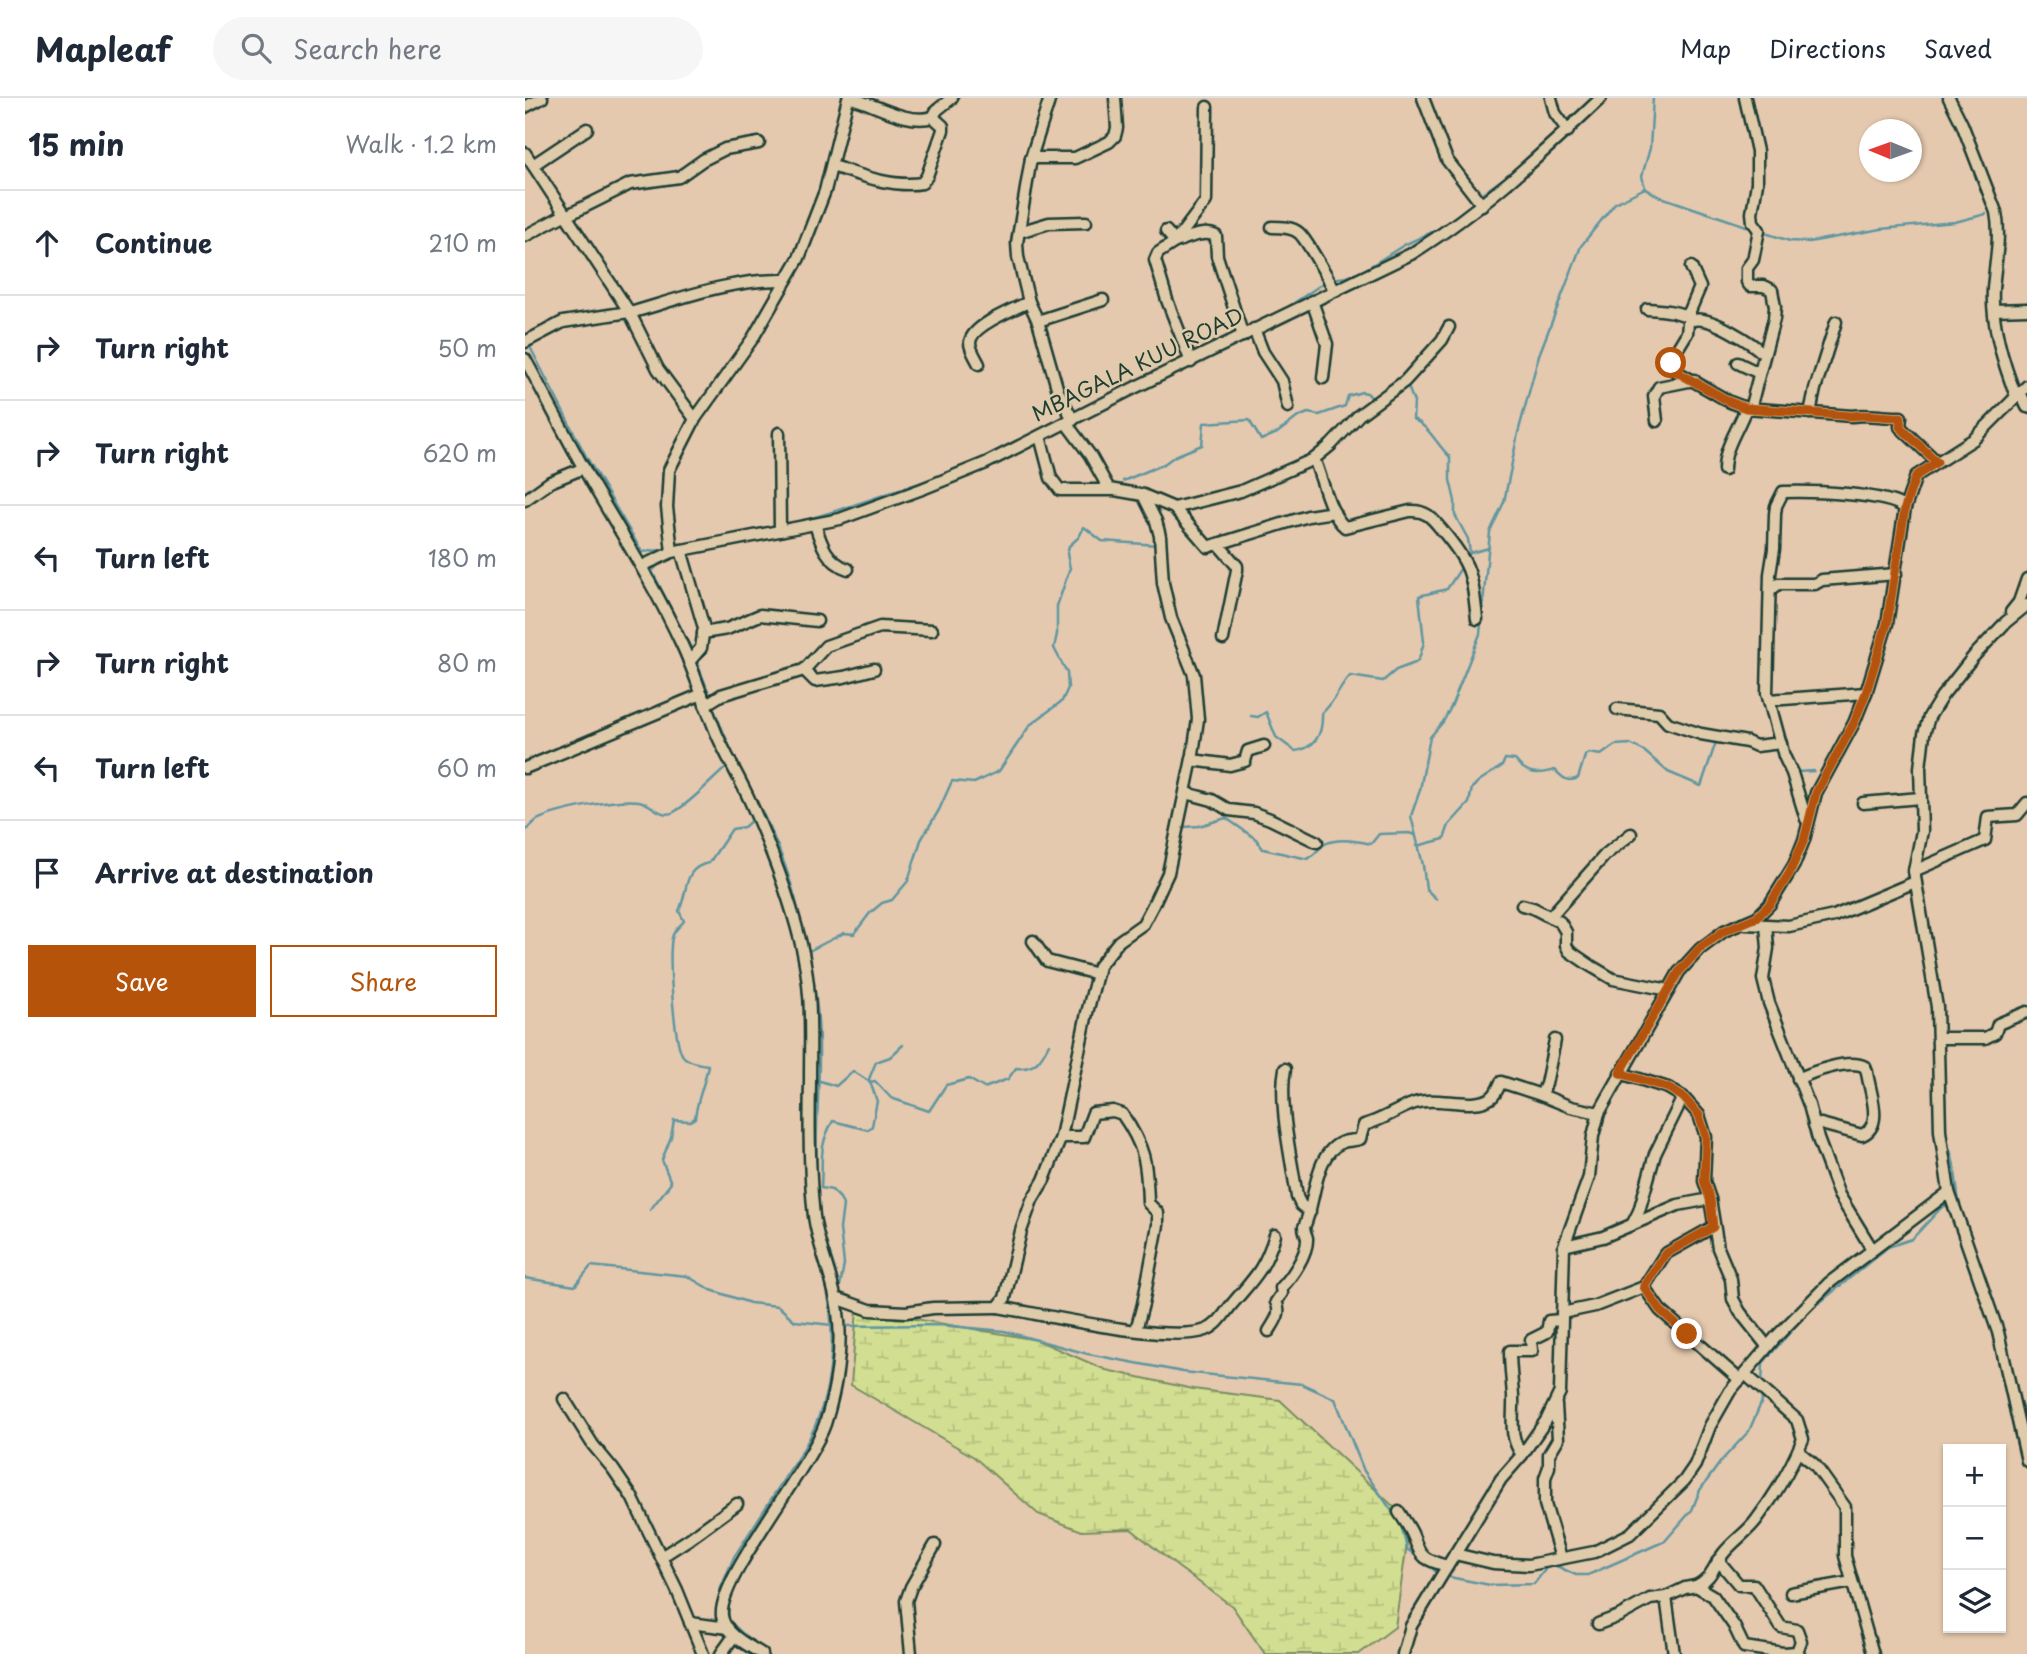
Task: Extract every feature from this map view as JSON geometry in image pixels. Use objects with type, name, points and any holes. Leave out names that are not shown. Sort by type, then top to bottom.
[{"type":"street","points":[[525,107],[542,98]]},
{"type":"street","points":[[689,662],[701,648],[703,623],[676,551],[667,506],[667,477],[695,419],[753,338],[799,258],[814,223],[832,166],[849,98],[903,116],[921,119],[933,117]]},
{"type":"street","points":[[933,117],[937,110],[952,98]]},
{"type":"street","points":[[1050,98],[1031,158],[1019,232],[1018,257],[1029,302],[1038,321],[1070,422],[1112,490]]},
{"type":"street","points":[[1031,158],[1075,158],[1109,142],[1115,136],[1117,128],[1115,98]]},
{"type":"street","points":[[1423,98],[1447,160],[1482,205]]},
{"type":"street","points":[[1551,98],[1556,113],[1568,131]]},
{"type":"street","name":"MBAGALA KUU ROAD","points":[[642,566],[676,551],[815,524],[878,506],[986,463],[1411,254],[1450,230],[1482,205],[1568,131],[1601,98]]},
{"type":"street","points":[[1724,470],[1729,443],[1748,409],[1775,307],[1772,290],[1764,286],[1750,286],[1747,280],[1747,268],[1753,260],[1759,230],[1753,222],[1752,213],[1757,183],[1757,151],[1745,98]]},
{"type":"street","points":[[1949,98],[1962,124],[1996,212],[1999,225],[1993,289],[1994,310],[2003,362],[2027,407]]},
{"type":"street","points":[[1175,242],[1206,201],[1207,107]]},
{"type":"street","points":[[832,166],[860,176],[894,183],[922,183],[943,130],[943,126],[933,117]]},
{"type":"street","points":[[533,165],[587,129]]},
{"type":"street","points":[[525,236],[630,184],[679,177],[725,149],[759,143]]},
{"type":"street","points":[[525,153],[629,313],[659,369],[695,419]]},
{"type":"street","points":[[1019,232],[1049,223],[1086,222]]},
{"type":"street","points":[[1272,227],[1282,227],[1300,234],[1334,290]]},
{"type":"street","points":[[1167,231],[1175,242]]},
{"type":"street","points":[[1191,362],[1155,260],[1158,253],[1175,242],[1198,234],[1211,233],[1216,236],[1217,256],[1243,336]]},
{"type":"street","points":[[1691,267],[1700,287],[1689,313],[1686,334],[1671,363],[1674,370],[1730,402],[1748,409],[1901,417],[1900,427],[1937,462]]},
{"type":"street","points":[[525,342],[563,322],[629,313],[720,286],[786,280]]},
{"type":"street","points":[[1038,321],[1103,300]]},
{"type":"street","points":[[1312,301],[1327,344],[1323,378]]},
{"type":"street","points":[[979,363],[970,343],[971,339],[984,324],[1029,302]]},
{"type":"street","points":[[1647,309],[1670,311],[1694,320],[1700,319],[1754,345],[1764,354]]},
{"type":"street","points":[[1994,310],[2027,309]]},
{"type":"street","points":[[1810,413],[1836,322]]},
{"type":"street","points":[[1174,508],[1241,491],[1314,458],[1359,415],[1405,381],[1442,341],[1449,327]]},
{"type":"street","points":[[1254,329],[1263,352],[1282,381],[1288,407]]},
{"type":"street","points":[[525,359],[584,468],[642,566],[689,662],[783,878],[809,983],[812,1019],[810,1083],[814,1219],[836,1298],[840,1335],[825,1425],[808,1458],[736,1574],[722,1611],[722,1618],[731,1632],[762,1654]]},
{"type":"street","points":[[1738,363],[1759,373]]},
{"type":"street","points":[[1657,421],[1654,396],[1659,387],[1694,380]]},
{"type":"street","points":[[1403,1654],[1411,1626],[1443,1572],[1501,1479],[1522,1455],[1556,1404],[1560,1392],[1564,1246],[1589,1177],[1593,1136],[1599,1112],[1679,972],[1700,948],[1724,931],[1757,917],[1770,904],[1794,865],[1804,840],[1816,793],[1854,723],[1866,693],[1887,624],[1905,508],[1916,476],[1974,439],[2021,392]]},
{"type":"street","points":[[779,433],[780,531]]},
{"type":"street","points":[[1040,436],[1051,478],[1060,490],[1112,490],[1143,495],[1174,508],[1205,545],[1212,547],[1308,516],[1334,512]]},
{"type":"street","points":[[1314,458],[1334,512],[1340,523],[1347,527],[1410,511],[1419,510],[1429,515],[1466,560],[1477,619]]},
{"type":"street","points":[[525,500],[550,482],[584,468]]},
{"type":"street","points":[[1807,823],[1769,701],[1767,683],[1775,514],[1783,492],[1823,492],[1878,497],[1899,503],[1905,508]]},
{"type":"street","points":[[998,1307],[1005,1298],[1021,1231],[1061,1137],[1097,974],[1105,957],[1119,941],[1143,924],[1168,873],[1192,760],[1198,719],[1194,675],[1171,618],[1163,583],[1160,536],[1143,495]]},
{"type":"street","points":[[815,524],[831,560],[848,569]]},
{"type":"street","points":[[1218,544],[1237,566],[1223,639]]},
{"type":"street","points":[[1770,592],[1775,585],[1815,584],[1822,580],[1896,574]]},
{"type":"street","points":[[2027,579],[2019,602],[1960,671],[1929,717],[1920,768],[1922,831],[1915,876],[1937,1007],[1940,1130],[1949,1192],[1998,1332],[2027,1457]]},
{"type":"street","points":[[1996,632],[2027,605]]},
{"type":"street","points":[[703,633],[727,629],[760,615],[817,621]]},
{"type":"street","points":[[525,768],[704,700],[804,670],[826,646],[880,627],[932,630]]},
{"type":"street","points":[[804,670],[815,681],[874,669]]},
{"type":"street","points":[[1769,701],[1866,693]]},
{"type":"street","points":[[1617,709],[1659,713],[1668,723],[1701,734],[1756,746],[1781,743]]},
{"type":"street","points":[[1192,760],[1236,765],[1245,761],[1248,751],[1264,746]]},
{"type":"street","points":[[1186,793],[1212,800],[1229,810],[1254,813],[1318,842]]},
{"type":"street","points":[[1863,803],[1920,798]]},
{"type":"street","points":[[1740,923],[1789,926],[1834,916],[1985,840],[1988,817],[2017,815],[2027,803]]},
{"type":"street","points":[[1550,918],[1605,855],[1630,834]]},
{"type":"street","points":[[1522,905],[1533,908],[1564,926],[1569,951],[1613,979],[1669,990]]},
{"type":"street","points":[[1766,925],[1768,948],[1763,979],[1765,992],[1839,1195],[1872,1249]]},
{"type":"street","points":[[1033,941],[1047,961],[1097,974]]},
{"type":"street","points":[[1939,1038],[1985,1038],[1995,1032],[1998,1024],[2027,1012]]},
{"type":"street","points":[[1541,1096],[1555,1040]]},
{"type":"street","points":[[1798,1079],[1817,1070],[1856,1063],[1865,1067],[1867,1072],[1874,1114],[1873,1125],[1868,1132],[1862,1135],[1821,1124],[1814,1125]]},
{"type":"street","points":[[1285,1069],[1283,1108],[1297,1197],[1310,1212]]},
{"type":"street","points":[[1620,1073],[1668,1088],[1683,1097],[1699,1115],[1706,1137],[1704,1181],[1710,1199],[1713,1227],[1731,1279],[1733,1299],[1767,1346]]},
{"type":"street","points":[[1269,1331],[1278,1315],[1279,1307],[1276,1302],[1282,1293],[1281,1289],[1293,1277],[1306,1243],[1304,1227],[1310,1212],[1314,1184],[1324,1161],[1330,1151],[1341,1143],[1360,1139],[1364,1125],[1378,1122],[1417,1102],[1481,1101],[1493,1096],[1501,1082],[1571,1107],[1599,1112]]},
{"type":"street","points":[[1632,1225],[1655,1154],[1683,1097]]},
{"type":"street","points":[[1061,1137],[1084,1137],[1093,1113],[1112,1111],[1122,1114],[1142,1147],[1147,1167],[1148,1203],[1158,1213],[1158,1225],[1136,1330]]},
{"type":"street","points":[[1455,1554],[1512,1565],[1529,1565],[1594,1552],[1630,1534],[1684,1481],[1695,1465],[1717,1414],[1731,1391],[1767,1346],[1829,1283],[1949,1192]]},
{"type":"street","points":[[1564,1246],[1603,1237],[1678,1205],[1710,1199]]},
{"type":"street","points":[[1522,1455],[1514,1444],[1511,1431],[1513,1399],[1510,1351],[1532,1351],[1531,1340],[1547,1332],[1549,1321],[1644,1287],[1665,1254],[1713,1227]]},
{"type":"street","points":[[836,1298],[870,1310],[906,1312],[933,1308],[998,1307],[1136,1330],[1181,1334],[1212,1327],[1257,1278],[1268,1259],[1275,1235]]},
{"type":"street","points":[[1598,1624],[1650,1599],[1666,1597],[1685,1588],[1696,1587],[1709,1579],[1718,1560],[1737,1537],[1756,1522],[1803,1439],[1797,1420],[1660,1310],[1644,1287]]},
{"type":"street","points":[[564,1399],[593,1445],[632,1497],[703,1654]]},
{"type":"street","points":[[1556,1404],[1558,1439],[1549,1452],[1545,1504],[1561,1559]]},
{"type":"street","points":[[1798,1451],[1815,1465],[1845,1507],[1845,1556],[1873,1654]]},
{"type":"street","points":[[661,1557],[737,1504]]},
{"type":"street","points":[[1399,1512],[1413,1536],[1416,1548],[1443,1572]]},
{"type":"street","points":[[911,1654],[906,1601],[935,1545]]},
{"type":"street","points":[[1696,1587],[1713,1596],[1734,1626],[1744,1647],[1798,1653],[1801,1641],[1797,1630],[1780,1627],[1754,1585],[1739,1586],[1718,1560]]},
{"type":"street","points":[[1791,1593],[1851,1581]]},
{"type":"street","points":[[1666,1597],[1674,1654]]},
{"type":"street","points":[[690,1623],[731,1632]]},
{"type":"street","points":[[720,1654],[731,1632]]},
{"type":"green space","points":[[857,1309],[1037,1340],[1106,1370],[1193,1389],[1280,1400],[1410,1522],[1395,1627],[1359,1654],[1265,1654],[1232,1606],[1131,1529],[1082,1531],[1038,1514],[974,1457],[851,1385]]},
{"type":"waterway","points":[[1645,188],[1642,176],[1650,148],[1653,98]]},
{"type":"waterway","points":[[1522,165],[1584,108]]},
{"type":"waterway","points":[[1483,193],[1517,169]]},
{"type":"waterway","points":[[1436,899],[1426,889],[1411,816],[1420,790],[1430,737],[1451,707],[1480,634],[1490,532],[1504,502],[1518,433],[1539,355],[1581,246],[1615,203],[1645,188],[1658,196],[1752,228]]},
{"type":"waterway","points":[[1331,279],[1363,271],[1404,245],[1441,228],[1474,203]]},
{"type":"waterway","points":[[1762,232],[1790,241],[1809,242],[1881,229],[1955,222],[1986,214]]},
{"type":"waterway","points":[[1243,329],[1282,311],[1325,282]]},
{"type":"waterway","points":[[1196,352],[1234,334]]},
{"type":"waterway","points":[[529,345],[587,458],[642,552],[669,549]]},
{"type":"waterway","points":[[1407,384],[1414,402],[1413,419],[1424,426],[1450,457],[1455,515],[1468,539],[1470,553]]},
{"type":"waterway","points":[[1123,481],[1202,445],[1204,423],[1249,420],[1261,440],[1277,433],[1298,417],[1308,413],[1319,415],[1345,406],[1348,396],[1362,392],[1373,399]]},
{"type":"waterway","points":[[792,524],[955,471]]},
{"type":"waterway","points":[[807,952],[844,933],[854,934],[870,913],[882,903],[892,900],[908,881],[921,840],[952,781],[974,783],[999,771],[1030,725],[1062,701],[1068,688],[1067,673],[1054,648],[1057,606],[1070,568],[1067,554],[1069,546],[1079,537],[1084,527],[1102,541],[1158,545]]},
{"type":"waterway","points":[[1466,559],[1470,553],[1489,548]]},
{"type":"waterway","points":[[632,560],[647,588]]},
{"type":"waterway","points":[[661,562],[652,571],[694,654]]},
{"type":"waterway","points":[[1251,716],[1258,717],[1266,712],[1276,737],[1295,751],[1308,747],[1317,738],[1322,713],[1350,676],[1383,681],[1396,670],[1419,659],[1424,642],[1419,596],[1447,589],[1463,565]]},
{"type":"waterway","points":[[696,660],[710,696]]},
{"type":"waterway","points":[[711,703],[740,771]]},
{"type":"waterway","points":[[1417,846],[1444,839],[1449,825],[1469,803],[1472,788],[1502,766],[1505,759],[1515,760],[1524,769],[1533,772],[1555,770],[1571,780],[1578,778],[1585,756],[1589,753],[1601,755],[1615,745],[1630,744],[1644,751],[1668,772],[1701,786],[1717,739]]},
{"type":"waterway","points":[[525,831],[546,816],[617,801],[639,801],[669,814],[688,802],[728,766]]},
{"type":"waterway","points":[[1796,772],[1814,771]]},
{"type":"waterway","points":[[734,778],[786,908]]},
{"type":"waterway","points":[[748,786],[784,862],[805,943]]},
{"type":"waterway","points":[[1181,834],[1184,827],[1199,826],[1226,818],[1256,839],[1263,849],[1308,859],[1330,842],[1348,840],[1371,844],[1379,834],[1415,835]]},
{"type":"waterway","points":[[650,1210],[671,1183],[662,1160],[674,1120],[690,1121],[695,1118],[708,1065],[685,1058],[677,1035],[671,948],[674,933],[684,921],[679,911],[694,870],[709,863],[732,829],[744,827],[752,820]]},
{"type":"waterway","points":[[810,967],[819,1049],[816,1160],[818,1202],[821,1225],[839,1292]]},
{"type":"waterway","points":[[802,976],[805,1004]]},
{"type":"waterway","points":[[817,1080],[836,1086],[853,1071],[870,1082],[875,1081],[891,1098],[929,1111],[946,1085],[969,1079],[984,1088],[1008,1079],[1016,1068],[1037,1063],[1049,1044]]},
{"type":"waterway","points":[[840,1286],[844,1264],[840,1229],[843,1205],[832,1190],[821,1188],[825,1138],[833,1121],[868,1130],[872,1126],[877,1101],[869,1079],[876,1062],[890,1057],[903,1045]]},
{"type":"waterway","points":[[805,1067],[805,1144]]},
{"type":"waterway","points":[[1946,1141],[1953,1159],[1962,1216]]},
{"type":"waterway","points":[[1762,1385],[1763,1363],[1808,1312],[1888,1247],[1912,1239],[1941,1208],[1949,1204]]},
{"type":"waterway","points":[[1954,1220],[1979,1293]]},
{"type":"waterway","points":[[525,1278],[575,1286],[591,1266],[687,1276],[711,1290],[750,1303],[778,1306],[795,1321],[842,1326],[939,1325],[1004,1331],[1088,1354],[1183,1372],[1302,1384],[1335,1399],[1364,1471],[1401,1524],[1407,1549],[1438,1573]]},
{"type":"waterway","points":[[718,1610],[720,1590],[734,1557],[804,1448],[822,1406],[828,1384],[832,1339],[823,1271]]},
{"type":"waterway","points":[[1444,1576],[1490,1585],[1534,1584],[1550,1563],[1576,1575],[1588,1575],[1665,1541],[1692,1510],[1700,1490],[1722,1460],[1749,1431],[1762,1401],[1761,1392]]},
{"type":"waterway","points":[[728,1603],[729,1621],[752,1642]]},
{"type":"route","points":[[1671,363],[1677,372],[1737,406],[1827,415],[1901,417],[1900,427],[1937,462],[1916,476],[1911,489],[1905,508],[1887,624],[1866,693],[1854,723],[1816,793],[1804,840],[1794,865],[1770,904],[1757,917],[1724,931],[1700,948],[1679,972],[1620,1073],[1668,1088],[1683,1097],[1699,1115],[1706,1137],[1704,1181],[1710,1199],[1713,1227],[1665,1254],[1644,1287],[1660,1310],[1687,1334]]}]
